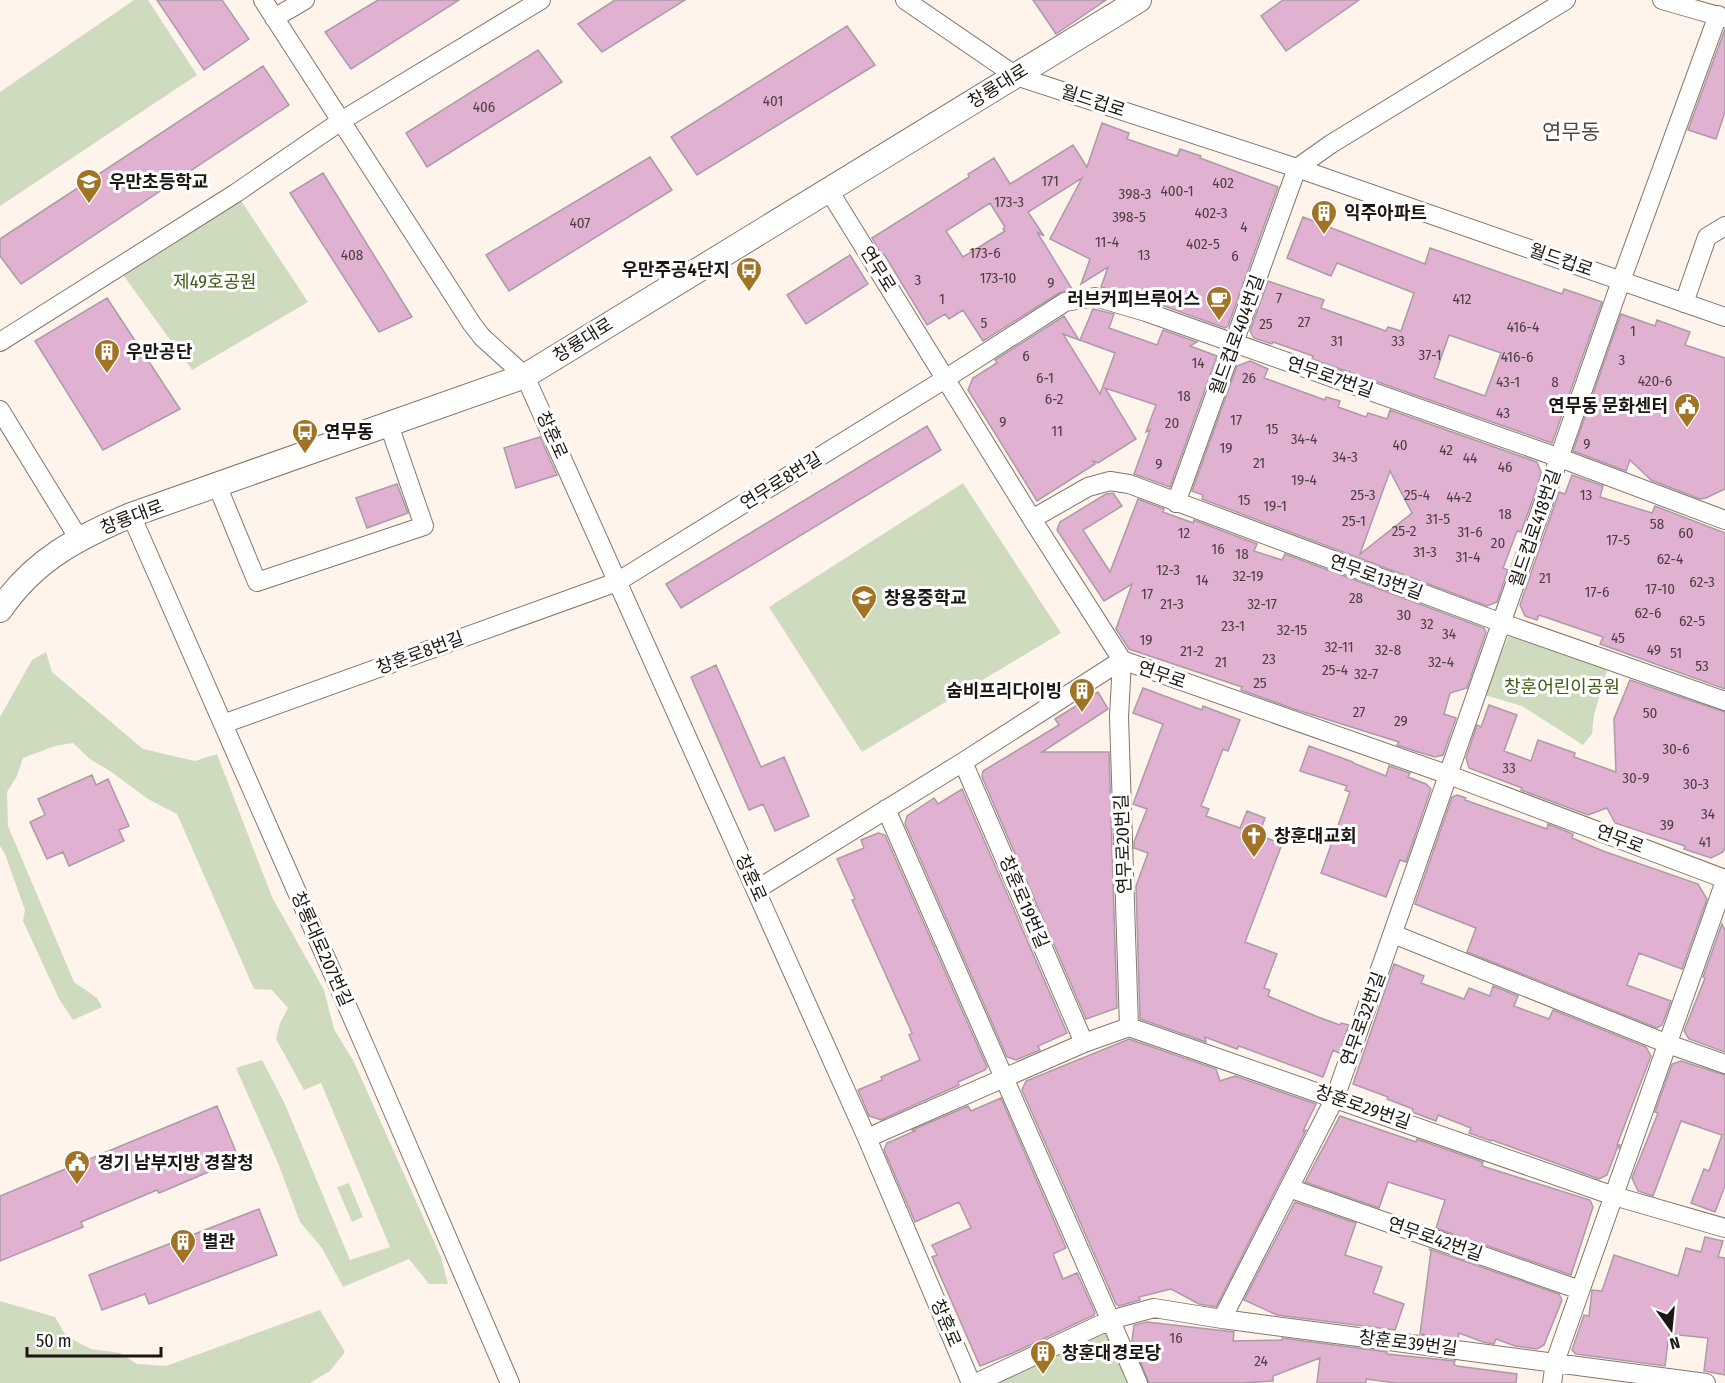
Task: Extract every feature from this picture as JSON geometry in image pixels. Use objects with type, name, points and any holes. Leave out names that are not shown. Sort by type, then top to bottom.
[{"type":"main road","name":"창룡대로","points":[[0,610],[25,578],[60,550],[131,515],[525,376],[1139,0]]},
{"type":"street","points":[[263,0],[482,338],[525,376]]},
{"type":"street","points":[[274,18],[305,0]]},
{"type":"street","points":[[0,342],[236,193],[341,121],[541,0]]},
{"type":"street","name":"월드컵로","points":[[905,0],[1016,76],[1297,168],[1725,317]]},
{"type":"street","points":[[1297,168],[1331,144],[1566,0]]},
{"type":"street","points":[[1621,281],[1722,16],[1662,0]]},
{"type":"street","name":"월드컵로404번길","points":[[1176,503],[1297,168]]},
{"type":"street","name":"연무로","points":[[828,189],[1122,660],[1449,775],[1725,880]]},
{"type":"street","points":[[1684,303],[1707,237],[1725,226]]},
{"type":"street","name":"월드컵로418번길","points":[[1449,775],[1621,281]]},
{"type":"street","name":"연무로7번길","points":[[945,379],[1065,302],[1095,297],[1146,312],[1560,458],[1725,520]]},
{"type":"street","name":"창훈로","points":[[525,376],[978,1382]]},
{"type":"street","name":"연무로8번길","points":[[617,582],[945,379]]},
{"type":"street","points":[[0,410],[79,539]]},
{"type":"street","points":[[217,485],[257,582],[424,526],[389,425]]},
{"type":"street","name":"연무로13번길","points":[[1032,519],[1088,487],[1110,482],[1129,484],[1502,623],[1725,701]]},
{"type":"street","name":"창룡대로207번길","points":[[131,515],[510,1383]]},
{"type":"street","name":"창훈로8번길","points":[[223,723],[617,582]]},
{"type":"street","points":[[756,890],[1122,660]]},
{"type":"street","name":"연무로20번길","points":[[1122,660],[1119,717],[1129,1027]]},
{"type":"street","name":"창훈로19번길","points":[[963,762],[1084,1043]]},
{"type":"street","name":"연무로32번길","points":[[1222,1319],[1335,1098],[1449,775]]},
{"type":"street","points":[[886,809],[1138,1383]]},
{"type":"street","points":[[1552,1383],[1555,1362],[1725,880]]},
{"type":"street","points":[[1393,934],[1668,1044],[1725,1064]]},
{"type":"street","points":[[867,1138],[1084,1043],[1129,1027]]},
{"type":"street","name":"창훈로29번길","points":[[1129,1027],[1614,1196],[1725,1228]]},
{"type":"street","name":"연무로42번길","points":[[1289,1188],[1580,1290]]},
{"type":"street","name":"창훈로39번길","points":[[978,1382],[1110,1320],[1154,1308],[1706,1383]]},
{"type":"green space","points":[[134,0],[148,0],[197,75],[0,206],[0,92]]},
{"type":"green space","name":"제49호공원","points":[[236,193],[308,302],[192,370],[118,268]]},
{"type":"green space","points":[[963,483],[1061,633],[862,752],[769,607]]},
{"type":"green space","name":"창훈어린이공원","points":[[1510,632],[1609,663],[1594,715],[1592,734],[1583,745],[1522,706],[1485,695]]},
{"type":"green space","points":[[46,652],[52,672],[143,749],[195,761],[217,754],[272,897],[324,990],[334,1029],[354,1062],[441,1257],[448,1284],[429,1284],[409,1259],[343,1287],[322,1248],[300,1222],[278,1163],[236,1068],[262,1060],[284,1102],[350,1260],[390,1247],[321,1083],[304,1090],[276,1039],[280,1023],[288,1008],[272,990],[254,989],[177,814],[148,799],[90,759],[73,743],[55,746],[23,758],[17,776],[7,792],[8,826],[74,982],[97,998],[102,1007],[73,1020],[59,999],[23,921],[25,910],[0,846],[0,717],[32,660]]},
{"type":"green space","points":[[349,1183],[363,1217],[352,1222],[337,1187]]},
{"type":"green space","points":[[0,1301],[55,1317],[66,1336],[91,1349],[120,1353],[137,1364],[166,1366],[320,1310],[345,1352],[330,1371],[310,1383],[0,1383]]},
{"type":"green space","points":[[1108,1331],[1129,1383],[993,1383],[992,1380]]},
{"type":"building","points":[[157,0],[222,0],[249,39],[204,70]]},
{"type":"building","points":[[378,0],[459,0],[351,69],[325,32]]},
{"type":"building","points":[[615,0],[685,0],[602,52],[578,24]]},
{"type":"building","points":[[1033,0],[1106,0],[1056,34]]},
{"type":"building","points":[[1283,0],[1359,0],[1286,51],[1261,16]]},
{"type":"building","points":[[847,26],[875,65],[697,175],[671,137]]},
{"type":"building","points":[[1725,29],[1725,112],[1716,139],[1688,130]]},
{"type":"building","points":[[538,50],[562,82],[427,167],[406,133]]},
{"type":"building","points":[[263,66],[289,105],[21,284],[0,256],[0,239]]},
{"type":"building","points":[[1102,123],[1129,133],[1127,139],[1177,156],[1180,149],[1278,187],[1228,326],[1225,328],[1150,301],[1101,287],[1108,267],[1081,284],[1090,259],[1050,239],[1082,178],[1028,212],[1044,236],[1037,232],[1072,289],[1059,293],[983,341],[963,310],[949,319],[945,314],[927,325],[872,238],[969,177],[968,174],[994,158],[1010,184],[1073,145],[1087,167]],"holes":[[[990,203],[1005,227],[1003,229],[1005,231],[963,257],[946,231]]]},
{"type":"building","points":[[650,157],[672,190],[509,291],[486,255]]},
{"type":"building","points":[[323,173],[412,317],[379,332],[290,193]]},
{"type":"building","points":[[1303,217],[1425,264],[1430,248],[1562,294],[1564,289],[1602,302],[1552,443],[1312,359],[1313,356],[1254,338],[1250,331],[1268,281],[1324,300],[1321,308],[1386,331],[1388,327],[1401,331],[1414,293],[1337,263],[1331,276],[1287,258]],"holes":[[[1449,335],[1501,353],[1485,396],[1434,378]]]},
{"type":"building","points":[[850,255],[868,284],[806,324],[787,295]]},
{"type":"building","name":"우만공단","points":[[107,298],[180,409],[103,450],[35,341]]},
{"type":"building","points":[[1093,309],[1114,314],[1109,328],[1157,345],[1163,330],[1197,342],[1190,346],[1217,356],[1170,487],[1134,474],[1150,430],[1146,432],[1156,405],[1105,388],[1136,439],[1098,463],[1093,461],[1095,464],[1037,501],[968,390],[973,378],[997,363],[995,360],[1064,316],[1079,340],[1063,334],[1100,394],[1115,353],[1080,340]]},
{"type":"building","points":[[1621,314],[1655,326],[1657,320],[1690,332],[1685,345],[1725,358],[1725,489],[1700,499],[1651,480],[1630,460],[1626,471],[1573,451]]},
{"type":"building","points":[[1250,361],[1268,369],[1264,378],[1325,400],[1326,397],[1340,401],[1338,407],[1366,417],[1368,413],[1387,419],[1390,410],[1537,462],[1541,472],[1538,485],[1521,532],[1517,531],[1503,568],[1508,570],[1497,602],[1487,606],[1202,499],[1203,495],[1192,491],[1237,366]],"holes":[[[1390,471],[1412,513],[1360,554]]]},
{"type":"building","points":[[927,426],[941,450],[681,608],[666,584]]},
{"type":"building","points":[[540,437],[557,475],[516,488],[504,448]]},
{"type":"building","points":[[1572,475],[1603,486],[1600,497],[1652,513],[1655,506],[1725,533],[1725,689],[1600,644],[1603,637],[1539,615],[1537,620],[1525,616],[1520,605],[1559,492],[1565,494]]},
{"type":"building","points":[[397,484],[408,513],[367,528],[356,498]]},
{"type":"building","points":[[1113,493],[1122,506],[1083,530],[1110,572],[1138,499],[1164,509],[1163,512],[1193,523],[1194,520],[1257,544],[1254,551],[1282,560],[1285,554],[1484,628],[1486,632],[1467,688],[1450,693],[1444,714],[1456,718],[1443,755],[1435,757],[1397,745],[1399,742],[1294,709],[1241,690],[1242,687],[1129,649],[1116,629],[1132,584],[1104,601],[1057,530],[1060,522],[1106,494]]},
{"type":"building","points":[[716,665],[761,767],[784,757],[809,816],[775,831],[763,804],[749,810],[691,677]]},
{"type":"building","points":[[1630,680],[1725,712],[1725,848],[1723,852],[1711,858],[1684,849],[1685,846],[1615,823],[1607,808],[1588,815],[1469,768],[1466,758],[1477,725],[1481,727],[1489,705],[1517,715],[1504,751],[1531,761],[1538,740],[1575,753],[1574,757],[1616,772],[1614,719]]},
{"type":"building","points":[[1143,688],[1202,710],[1203,706],[1240,720],[1228,751],[1223,749],[1201,806],[1209,809],[1206,816],[1240,828],[1247,811],[1265,818],[1259,835],[1282,844],[1245,942],[1277,954],[1264,988],[1270,990],[1268,996],[1340,1025],[1341,1023],[1349,1025],[1339,1053],[1333,1050],[1323,1077],[1239,1046],[1237,1049],[1205,1037],[1206,1042],[1140,1019],[1136,886],[1148,853],[1134,848],[1134,842],[1147,809],[1133,804],[1163,724],[1133,713]]},
{"type":"building","points":[[1098,692],[1108,709],[1042,752],[1109,752],[1117,1008],[1086,1019],[982,777],[983,771],[1059,725],[1055,719]]},
{"type":"building","points":[[1309,746],[1386,776],[1389,766],[1410,773],[1408,777],[1426,784],[1431,789],[1406,862],[1400,860],[1386,897],[1321,873],[1350,792],[1345,790],[1347,786],[1300,771]]},
{"type":"building","points":[[92,775],[96,785],[108,779],[129,826],[119,830],[124,841],[69,866],[63,852],[47,859],[30,822],[45,815],[38,799]]},
{"type":"building","points":[[962,789],[1067,1033],[1038,1046],[1040,1050],[1016,1060],[1007,1057],[905,824],[907,816],[934,798],[938,804]]},
{"type":"building","points":[[1457,795],[1466,798],[1465,800],[1547,829],[1548,824],[1573,834],[1572,838],[1603,851],[1698,884],[1707,899],[1682,969],[1639,953],[1627,985],[1671,1001],[1662,1025],[1657,1028],[1467,952],[1476,928],[1415,904],[1452,797]]},
{"type":"building","points":[[878,833],[885,835],[987,1067],[958,1082],[959,1085],[881,1120],[869,1116],[858,1090],[920,1060],[909,1035],[912,1033],[852,900],[855,899],[837,859],[864,848],[861,840]]},
{"type":"building","points":[[1722,924],[1725,930],[1725,1052],[1689,1039],[1684,1031],[1705,978],[1703,977]]},
{"type":"building","points":[[1394,964],[1424,976],[1421,983],[1464,999],[1469,988],[1490,996],[1493,986],[1518,996],[1514,1006],[1549,1019],[1553,1010],[1646,1047],[1651,1056],[1617,1145],[1620,1145],[1619,1148],[1618,1146],[1607,1175],[1599,1179],[1491,1141],[1469,1133],[1471,1128],[1438,1115],[1436,1121],[1412,1112],[1413,1109],[1387,1099],[1388,1097],[1353,1084]]},
{"type":"building","points":[[1129,1039],[1216,1069],[1220,1081],[1235,1076],[1316,1104],[1303,1131],[1306,1130],[1216,1307],[1199,1304],[1171,1289],[1139,1297],[1140,1300],[1119,1306],[1116,1304],[1022,1090],[1026,1081]]},
{"type":"building","points":[[1681,1061],[1725,1075],[1725,1186],[1715,1212],[1691,1203],[1704,1169],[1709,1171],[1722,1135],[1681,1121],[1653,1196],[1638,1191],[1632,1178],[1658,1113],[1655,1112],[1672,1064]]},
{"type":"building","points":[[1001,1098],[1066,1248],[1053,1254],[1063,1279],[1077,1273],[1095,1313],[1013,1353],[980,1366],[932,1257],[937,1255],[932,1245],[971,1228],[959,1202],[915,1222],[884,1150],[887,1143],[915,1131],[912,1130],[968,1106],[971,1111]]},
{"type":"building","name":"경기 남부지방 경찰청","points":[[217,1106],[239,1159],[159,1193],[157,1190],[81,1222],[83,1227],[0,1261],[0,1196]]},
{"type":"building","points":[[1340,1116],[1416,1142],[1417,1139],[1483,1162],[1482,1166],[1590,1200],[1593,1207],[1571,1275],[1436,1228],[1445,1200],[1388,1182],[1379,1208],[1305,1182]]},
{"type":"building","points":[[1295,1202],[1356,1223],[1345,1255],[1382,1267],[1373,1293],[1404,1304],[1395,1330],[1277,1315],[1244,1300]]},
{"type":"building","name":"별관","points":[[259,1209],[277,1255],[149,1304],[145,1294],[102,1310],[89,1275]]},
{"type":"building","points":[[1705,1237],[1723,1241],[1718,1257],[1725,1258],[1725,1375],[1704,1371],[1708,1338],[1669,1334],[1665,1366],[1576,1354],[1572,1350],[1584,1315],[1589,1316],[1592,1290],[1602,1291],[1614,1255],[1678,1276],[1686,1248],[1701,1252]]},
{"type":"building","points":[[1429,1249],[1559,1294],[1562,1300],[1544,1345],[1537,1349],[1515,1346],[1496,1339],[1494,1344],[1483,1342],[1459,1333],[1458,1339],[1420,1334],[1431,1251]]},
{"type":"building","points":[[1147,1322],[1234,1332],[1233,1341],[1282,1340],[1282,1338],[1387,1352],[1387,1354],[1455,1361],[1454,1364],[1457,1366],[1517,1374],[1516,1383],[1396,1383],[1366,1379],[1366,1383],[1317,1383],[1320,1358],[1273,1376],[1273,1381],[1149,1383],[1132,1341],[1134,1325]]},
{"type":"place","name":"우만초등학교","points":[[89,205]]},
{"type":"place","name":"익주아파트","points":[[1324,236]]},
{"type":"place","name":"우만주공4단지","points":[[749,293]]},
{"type":"place","name":"러브커피브루어스","points":[[1219,322]]},
{"type":"place","name":"우만공단","points":[[107,375]]},
{"type":"place","name":"연무동 문화센터","points":[[1687,429]]},
{"type":"place","name":"연무동","points":[[305,455]]},
{"type":"place","name":"창용중학교","points":[[864,621]]},
{"type":"place","name":"숨비프리다이빙","points":[[1082,714]]},
{"type":"place","name":"창훈대교회","points":[[1254,859]]},
{"type":"place","name":"경기 남부지방 경찰청","points":[[77,1186]]},
{"type":"place","name":"별관","points":[[183,1265]]},
{"type":"place","name":"창훈대경로당","points":[[1043,1376]]},
{"type":"district","name":"연무동","points":[[1571,132]]}]
